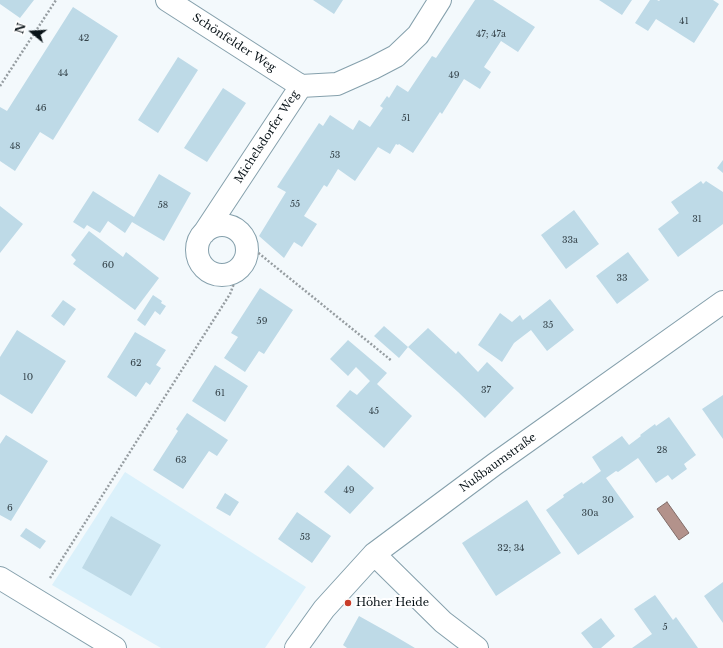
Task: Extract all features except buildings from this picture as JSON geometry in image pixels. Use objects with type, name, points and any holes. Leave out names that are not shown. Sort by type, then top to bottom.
[{"type":"street","name":"Schönfelder Weg","points":[[167,0],[301,86]]},
{"type":"street","name":"Michelsdorfer Weg","points":[[204,233],[301,86],[337,84],[396,56],[418,35],[440,0]]},
{"type":"street","points":[[217,225],[224,225],[238,230],[246,243],[245,258],[241,265],[236,271],[228,274],[220,275],[205,269],[200,263],[197,255],[199,239],[210,228],[217,225]]},
{"type":"street","name":"Nußbaumstraße","points":[[296,648],[324,609],[374,554],[495,464],[723,302]]},
{"type":"street","points":[[374,554],[443,622],[477,648]]},
{"type":"street","points":[[0,578],[115,648]]},
{"type":"path","points":[[0,86],[56,0]]},
{"type":"path","points":[[246,243],[392,361]]},
{"type":"path","points":[[36,600],[230,294],[241,265]]},
{"type":"shaded area","points":[[125,472],[306,587],[265,648],[161,648],[52,585]]},
{"type":"shaded area","points":[[667,502],[689,533],[679,540],[657,509]]},
{"type":"place","name":"Höher Heide","points":[[348,603]]}]
